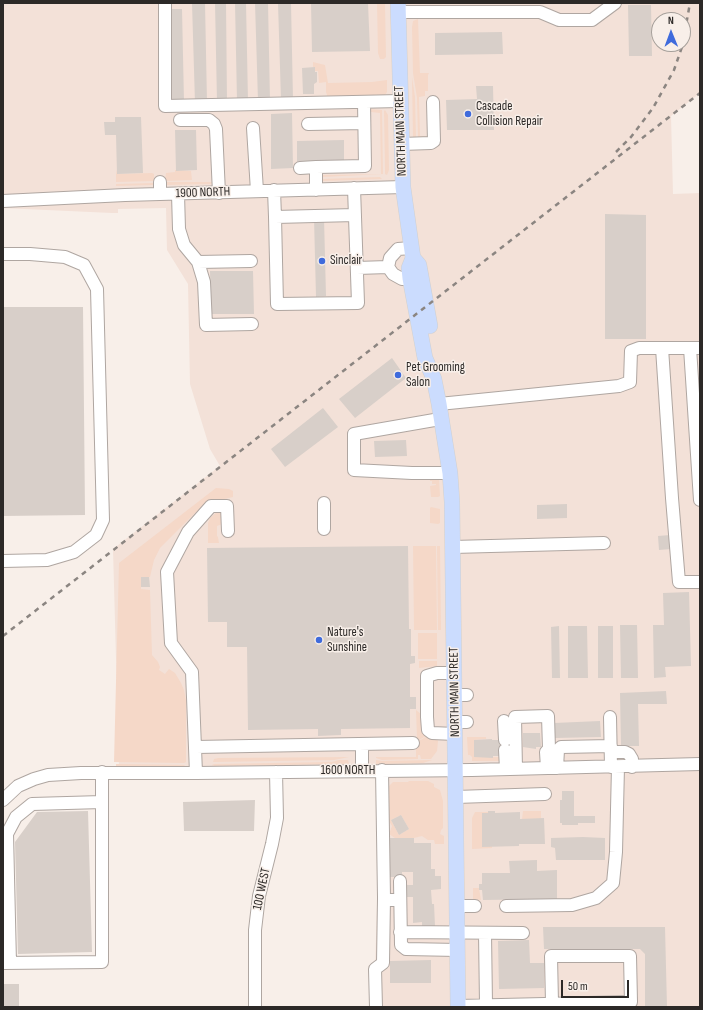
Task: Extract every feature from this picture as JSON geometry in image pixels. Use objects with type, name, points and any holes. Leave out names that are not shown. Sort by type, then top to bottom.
[{"type":"main road","name":"NORTH MAIN STREET","points":[[398,8],[402,187],[412,253],[409,268],[425,358],[434,379]]},
{"type":"main road","name":"NORTH MAIN STREET","points":[[412,253],[419,265],[434,349],[434,379],[450,473],[452,502],[454,673],[461,695],[456,770],[458,1006]]},
{"type":"street","points":[[165,3],[165,106],[400,101]]},
{"type":"street","points":[[398,8],[540,12],[559,20],[592,20],[615,3]]},
{"type":"street","points":[[300,168],[365,166],[364,102]]},
{"type":"street","points":[[401,144],[431,144],[434,141],[433,102]]},
{"type":"street","points":[[180,120],[209,120],[214,124],[216,129],[219,192]]},
{"type":"street","points":[[308,124],[364,123]]},
{"type":"street","points":[[253,128],[257,191]]},
{"type":"street","points":[[316,167],[316,190]]},
{"type":"street","points":[[160,182],[160,194]]},
{"type":"street","name":"1900 NORTH","points":[[3,201],[274,190],[402,187]]},
{"type":"street","points":[[274,190],[277,304],[358,302],[354,188]]},
{"type":"street","points":[[178,194],[179,229],[184,245],[198,262],[204,282],[206,325],[252,324]]},
{"type":"street","points":[[275,217],[355,215]]},
{"type":"street","points":[[410,278],[402,279],[393,274],[388,267],[390,258],[398,249],[412,253]]},
{"type":"street","points":[[3,254],[30,254],[64,257],[84,265],[97,289],[102,520],[96,535],[74,552],[47,560],[3,561]]},
{"type":"street","points":[[198,262],[251,261]]},
{"type":"street","points":[[357,268],[388,267]]},
{"type":"street","points":[[450,473],[354,470],[354,434],[440,412],[619,386],[630,382],[631,351],[639,348],[695,348],[700,500]]},
{"type":"street","points":[[662,348],[679,582],[700,582]]},
{"type":"street","points":[[324,503],[324,530]]},
{"type":"street","points":[[196,773],[192,672],[171,643],[167,572],[188,532],[211,506],[227,506],[228,531]]},
{"type":"street","points":[[453,547],[604,543]]},
{"type":"street","points":[[454,673],[437,673],[427,676],[428,730],[432,733],[459,726]]},
{"type":"street","points":[[511,769],[515,717],[548,716],[549,749],[546,752],[552,768]]},
{"type":"street","points":[[506,906],[572,906],[596,898],[613,883],[616,844],[614,767],[611,749],[610,717]]},
{"type":"street","points":[[504,721],[505,745],[511,769]]},
{"type":"street","points":[[196,747],[413,743]]},
{"type":"street","points":[[362,744],[362,770]]},
{"type":"street","points":[[552,768],[558,750],[561,747],[611,749],[625,752],[629,754],[632,759],[632,767]]},
{"type":"street","name":"1600 NORTH","points":[[3,800],[18,786],[48,775],[102,772],[196,773],[456,770],[632,767],[700,764]]},
{"type":"street","points":[[376,1007],[376,969],[383,963],[384,898],[382,770]]},
{"type":"street","points":[[102,772],[102,802],[102,962],[6,963],[7,834],[16,817],[32,804],[102,802]]},
{"type":"street","name":"100 WEST","points":[[255,1007],[255,930],[259,896],[277,818],[276,772]]},
{"type":"street","points":[[456,797],[545,794]]},
{"type":"street","points":[[400,881],[401,945],[406,949],[458,950]]},
{"type":"street","points":[[384,898],[389,900],[400,900]]},
{"type":"street","points":[[457,906],[475,906]]},
{"type":"street","points":[[400,932],[523,933]]},
{"type":"street","points":[[485,933],[486,1004]]},
{"type":"street","points":[[458,1006],[486,1004],[631,1002],[630,956],[551,956],[552,1003]]},
{"type":"shaded area","points":[[3,3],[700,3],[700,93],[671,116],[673,194],[700,193],[700,1007],[374,1007],[379,833],[384,765],[119,768],[113,549],[220,466],[210,449],[190,384],[188,284],[167,250],[166,208],[118,209],[118,213],[3,208]]},
{"type":"shaded area","points":[[377,3],[385,3],[386,57],[384,59],[380,59],[378,53]]},
{"type":"shaded area","points":[[418,19],[420,73],[429,73],[428,91],[425,91],[425,96],[419,97],[420,136],[427,137],[418,138],[417,98],[413,73],[412,27],[413,21]]},
{"type":"shaded area","points":[[313,62],[325,65],[328,83],[372,82],[387,80],[387,92],[382,97],[328,98],[326,92],[326,82],[319,83],[318,71],[315,71]]},
{"type":"shaded area","points":[[412,77],[415,97],[416,139],[413,137]]},
{"type":"shaded area","points":[[370,109],[382,110],[383,174],[322,177],[323,175],[381,174],[380,113],[371,112]]},
{"type":"shaded area","points":[[385,110],[388,115],[389,170],[387,175],[385,174]]},
{"type":"shaded area","points":[[116,170],[117,174],[152,173],[154,174],[154,181],[116,182]]},
{"type":"shaded area","points":[[175,170],[191,171],[192,180],[165,181],[166,173],[175,172]]},
{"type":"shaded area","points":[[380,177],[382,179],[323,181],[322,179]]},
{"type":"shaded area","points":[[166,182],[212,182],[211,184],[167,185]]},
{"type":"shaded area","points":[[154,183],[153,185],[116,186],[116,184]]},
{"type":"shaded area","points":[[439,478],[440,496],[431,497],[430,486],[436,484],[432,484],[430,479]]},
{"type":"shaded area","points":[[216,488],[229,489],[233,491],[233,497],[212,502],[197,511],[160,548],[154,560],[150,577],[141,578],[141,589],[150,590],[152,655],[158,662],[160,667],[159,670],[165,674],[169,669],[175,673],[184,690],[186,700],[186,762],[114,762],[119,563]]},
{"type":"shaded area","points":[[431,507],[440,509],[440,523],[438,524],[430,523]]},
{"type":"shaded area","points":[[217,512],[222,512],[222,524],[217,526],[219,543],[208,543],[208,523],[210,518]]},
{"type":"shaded area","points":[[413,546],[436,546],[437,630],[414,630]]},
{"type":"shaded area","points":[[437,546],[440,546],[441,630],[438,630]]},
{"type":"shaded area","points":[[418,633],[437,633],[437,659],[418,659]]},
{"type":"shaded area","points":[[419,661],[437,661],[437,666],[419,668]]},
{"type":"shaded area","points":[[416,710],[423,716],[426,736],[419,740],[417,738]]},
{"type":"shaded area","points":[[427,736],[431,739],[437,739],[438,741],[437,751],[431,759],[421,759],[420,755],[418,755],[418,759],[382,760],[376,758],[416,757],[416,749],[419,747],[419,741]]},
{"type":"shaded area","points":[[467,737],[486,737],[486,739],[474,740],[475,757],[500,757],[500,761],[472,761],[472,757],[468,755]]},
{"type":"shaded area","points":[[349,757],[334,760],[213,762],[214,759],[218,758]]},
{"type":"shaded area","points":[[348,760],[349,764],[212,765],[332,762]]},
{"type":"shaded area","points":[[376,760],[432,760],[423,763],[376,764]]},
{"type":"shaded area","points":[[116,764],[184,765],[185,766],[116,766]]},
{"type":"shaded area","points":[[428,781],[440,790],[443,801],[443,828],[440,834],[444,836],[444,844],[435,844],[434,840],[428,840],[422,836],[414,838],[395,838],[389,834],[392,826],[389,821],[389,786],[393,782]],"holes":[[[401,815],[409,829],[399,835],[391,820]]]},
{"type":"shaded area","points":[[523,811],[541,811],[541,819],[522,819]]},
{"type":"shaded area","points":[[475,812],[488,812],[482,813],[482,846],[492,846],[492,848],[472,849],[472,818]]},
{"type":"shaded area","points":[[473,888],[479,888],[481,900],[473,899]]},
{"type":"building","points":[[192,3],[205,3],[207,102],[195,103]]},
{"type":"building","points":[[215,3],[226,3],[227,102],[217,102]]},
{"type":"building","points":[[235,3],[246,3],[248,101],[237,101]]},
{"type":"building","points":[[255,3],[268,3],[270,101],[258,101]]},
{"type":"building","points":[[278,3],[291,3],[293,100],[281,100]]},
{"type":"building","points":[[311,3],[368,3],[370,51],[312,52]]},
{"type":"building","points":[[628,5],[651,5],[652,56],[629,56]]},
{"type":"building","points":[[168,9],[182,9],[184,102],[170,103]]},
{"type":"building","points":[[502,32],[503,54],[435,55],[435,33]]},
{"type":"building","points":[[315,67],[315,72],[317,72],[317,82],[314,84],[314,94],[303,94],[302,68]]},
{"type":"building","points":[[476,86],[493,86],[494,130],[447,130],[446,100],[477,99]]},
{"type":"building","points":[[292,113],[293,168],[271,169],[271,114]]},
{"type":"building","points":[[115,117],[141,117],[143,173],[117,174],[116,135],[105,135],[104,122],[115,122]]},
{"type":"building","points":[[175,130],[196,130],[197,170],[176,171]]},
{"type":"building","points":[[344,140],[344,161],[297,162],[297,141]]},
{"type":"building","points":[[605,214],[646,215],[646,339],[605,339]]},
{"type":"building","points":[[314,218],[324,218],[326,296],[316,297]]},
{"type":"building","points":[[210,271],[253,271],[254,314],[211,314]]},
{"type":"building","points":[[3,307],[83,307],[85,515],[3,516]]},
{"type":"building","points":[[392,358],[406,378],[355,418],[339,399]]},
{"type":"building","points":[[323,408],[338,427],[285,467],[271,449]]},
{"type":"building","points":[[406,440],[407,456],[375,457],[374,441]]},
{"type":"building","points":[[567,504],[567,518],[537,519],[537,505]]},
{"type":"building","points":[[670,535],[671,549],[659,550],[658,536]]},
{"type":"building","name":"Nature's Sunshine","points":[[408,546],[409,629],[411,629],[411,656],[415,656],[415,663],[410,664],[410,697],[416,697],[416,709],[410,709],[410,728],[341,729],[341,735],[318,736],[318,729],[248,730],[247,647],[227,647],[227,622],[208,622],[207,548]]},
{"type":"building","points":[[141,577],[149,577],[150,587],[141,587]]},
{"type":"building","points":[[689,592],[691,666],[665,667],[666,677],[654,678],[653,625],[664,625],[663,593]]},
{"type":"building","points":[[620,625],[637,625],[638,678],[621,678]]},
{"type":"building","points":[[559,626],[560,678],[552,678],[551,627]]},
{"type":"building","points":[[568,626],[587,626],[588,678],[568,678]]},
{"type":"building","points":[[598,626],[613,626],[613,678],[598,678]]},
{"type":"building","points":[[666,691],[667,704],[638,704],[639,746],[621,746],[620,693]]},
{"type":"building","points":[[600,721],[601,737],[555,738],[554,723]]},
{"type":"building","points":[[523,733],[540,733],[541,747],[536,747],[536,749],[523,747]]},
{"type":"building","points":[[474,740],[509,740],[509,750],[501,756],[493,756],[493,758],[474,757]]},
{"type":"building","points":[[562,791],[574,791],[574,816],[578,816],[578,825],[562,825],[562,823],[560,823],[560,800],[562,800]]},
{"type":"building","points":[[255,800],[254,831],[184,831],[183,802]]},
{"type":"building","points":[[88,811],[92,952],[18,954],[15,842],[37,812]]},
{"type":"building","points":[[488,811],[495,811],[495,813],[520,812],[520,819],[544,818],[545,844],[519,844],[519,846],[482,847],[482,813],[488,813]]},
{"type":"building","points":[[401,815],[409,829],[399,835],[391,820]]},
{"type":"building","points":[[578,816],[595,816],[595,823],[578,823]]},
{"type":"building","points":[[388,838],[414,838],[414,843],[431,843],[431,869],[435,869],[435,876],[441,876],[441,889],[431,890],[432,904],[434,904],[435,926],[422,926],[422,922],[413,923],[413,897],[403,897],[403,885],[413,885],[413,872],[402,872],[402,877],[388,877]]},
{"type":"building","points":[[551,838],[605,838],[605,860],[556,860],[555,848],[551,847]]},
{"type":"building","points":[[537,860],[537,871],[557,870],[557,899],[483,900],[482,890],[479,890],[479,884],[482,884],[482,873],[510,873],[509,861]]},
{"type":"building","points":[[543,927],[665,927],[667,1007],[645,1007],[645,954],[640,949],[544,949]]},
{"type":"building","points":[[529,940],[530,963],[544,963],[544,988],[499,989],[498,941]]},
{"type":"building","points":[[431,960],[431,983],[390,983],[390,961]]},
{"type":"building","points":[[3,984],[19,984],[19,1007],[3,1007]]},
{"type":"railway","points":[[688,12],[690,3]]},
{"type":"railway","points":[[616,152],[631,137],[653,108],[674,70],[680,52]]},
{"type":"railway","points":[[3,636],[700,93]]},
{"type":"place","name":"Cascade Collision Repair","points":[[468,114]]},
{"type":"place","name":"Sinclair","points":[[322,261]]},
{"type":"place","name":"Pet Grooming Salon","points":[[398,375]]},
{"type":"place","name":"Nature's Sunshine","points":[[319,640]]}]
